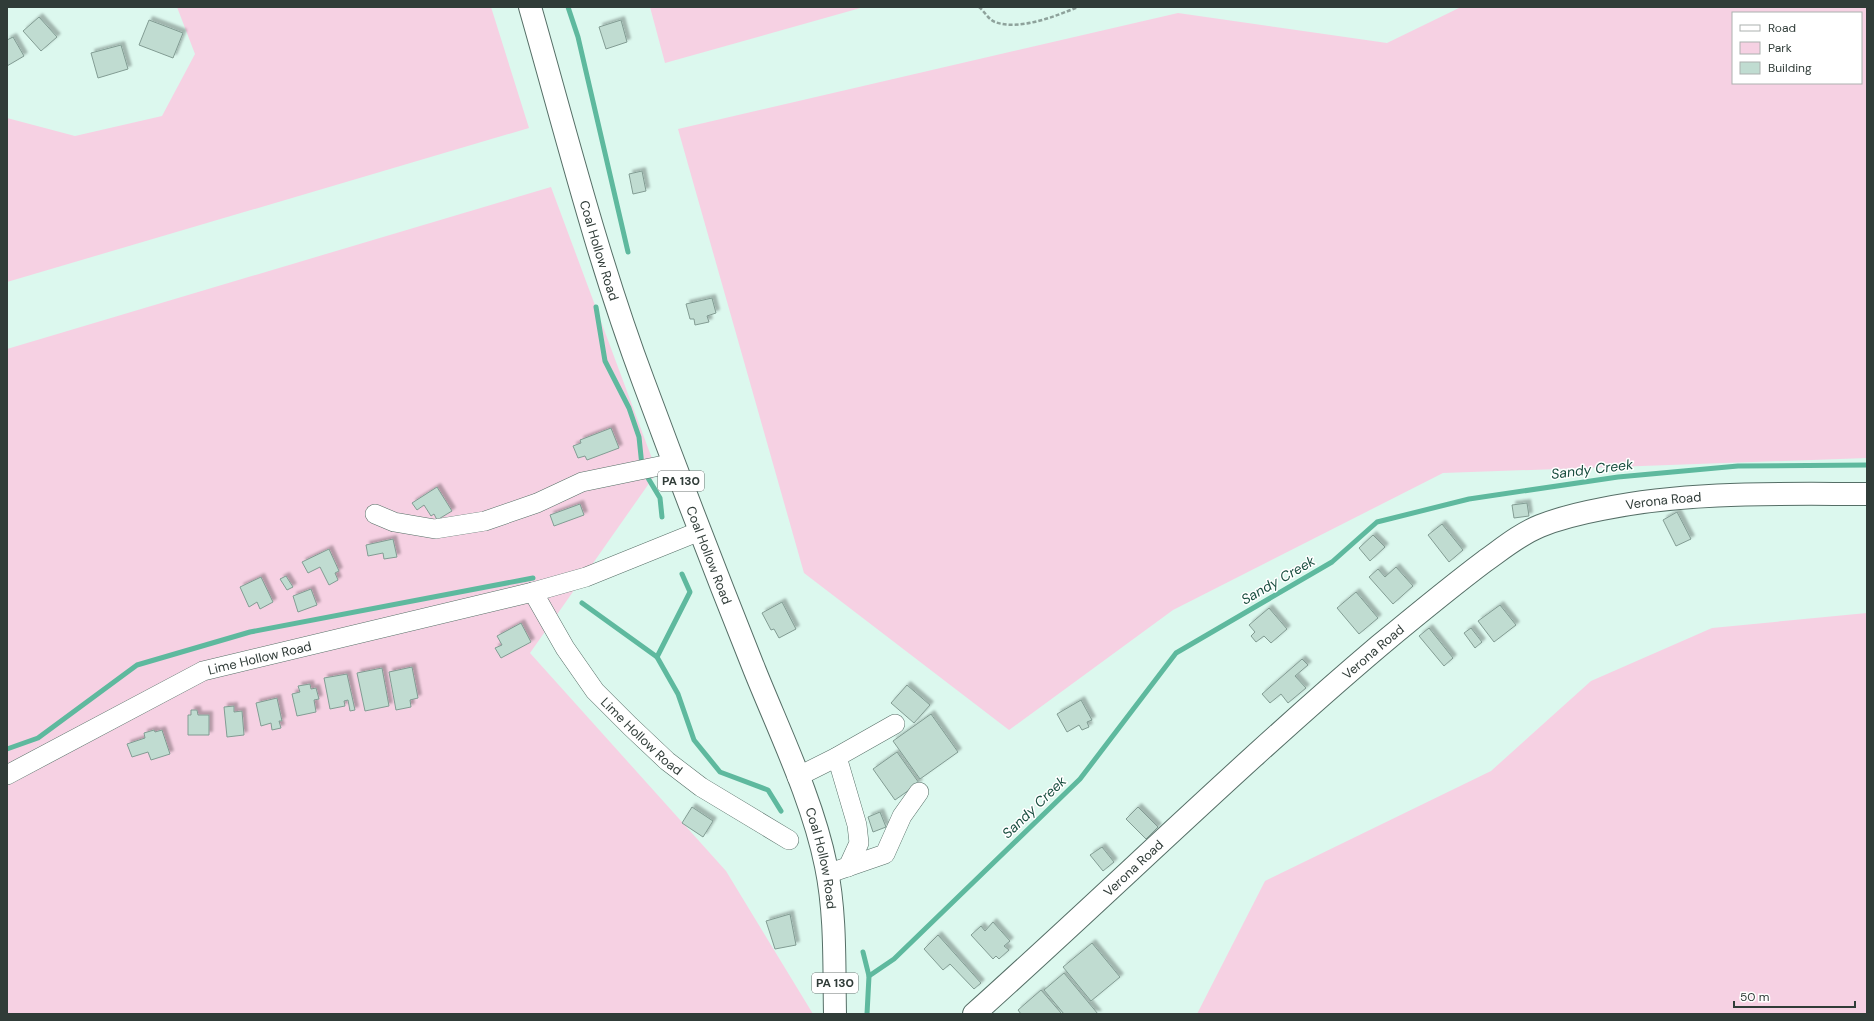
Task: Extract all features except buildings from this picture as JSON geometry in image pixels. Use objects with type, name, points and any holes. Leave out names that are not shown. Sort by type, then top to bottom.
[{"type":"main road","name":"Coal Hollow Road","points":[[530,7],[609,281],[665,464],[700,531],[817,830],[827,874],[834,952],[835,1014]]},
{"type":"main road","name":"Verona Road","points":[[974,1014],[1307,707],[1414,617],[1512,541],[1545,524],[1577,514],[1626,504],[1687,497],[1787,494],[1867,494]]},
{"type":"street","points":[[375,514],[394,522],[435,528],[486,521],[537,503],[582,482],[665,464]]},
{"type":"street","name":"Lime Hollow Road","points":[[7,775],[203,671],[533,592],[586,577],[700,531]]},
{"type":"street","name":"Lime Hollow Road","points":[[533,592],[565,648],[595,691],[666,761],[701,787],[789,840]]},
{"type":"street","points":[[797,776],[837,757],[895,724]]},
{"type":"street","points":[[837,757],[857,825],[859,843],[848,867]]},
{"type":"street","points":[[827,874],[885,854],[902,816],[919,792]]},
{"type":"path","points":[[979,7],[994,22],[1015,25],[1053,16],[1078,7]]},
{"type":"green space","points":[[177,7],[491,7],[529,128],[7,282],[7,118],[75,136],[162,116],[195,54]]},
{"type":"green space","points":[[650,7],[864,7],[665,63]]},
{"type":"green space","points":[[1461,7],[1867,7],[1867,458],[1443,473],[1173,610],[1009,730],[804,573],[678,129],[1178,13],[1387,43]]},
{"type":"green space","points":[[551,187],[657,472],[530,653],[726,871],[813,1014],[7,1014],[7,349]]},
{"type":"green space","points":[[1867,613],[1867,1014],[1197,1014],[1265,881],[1491,771],[1591,681],[1712,628]]},
{"type":"waterway","points":[[568,7],[578,37],[628,252]]},
{"type":"waterway","points":[[596,307],[605,361],[629,408],[639,437],[642,466]]},
{"type":"waterway","name":"Sandy Creek","points":[[867,1014],[869,976],[894,959],[1080,779],[1176,653],[1332,562],[1377,522],[1469,499],[1618,477],[1738,466],[1867,465]]},
{"type":"waterway","points":[[645,473],[660,498],[662,517]]},
{"type":"waterway","points":[[657,657],[690,592],[682,574]]},
{"type":"waterway","points":[[7,749],[38,738],[137,665],[250,632],[533,578]]},
{"type":"waterway","points":[[582,603],[657,657],[678,694],[694,740],[720,772],[768,790],[781,811]]},
{"type":"waterway","points":[[863,952],[869,976]]}]
